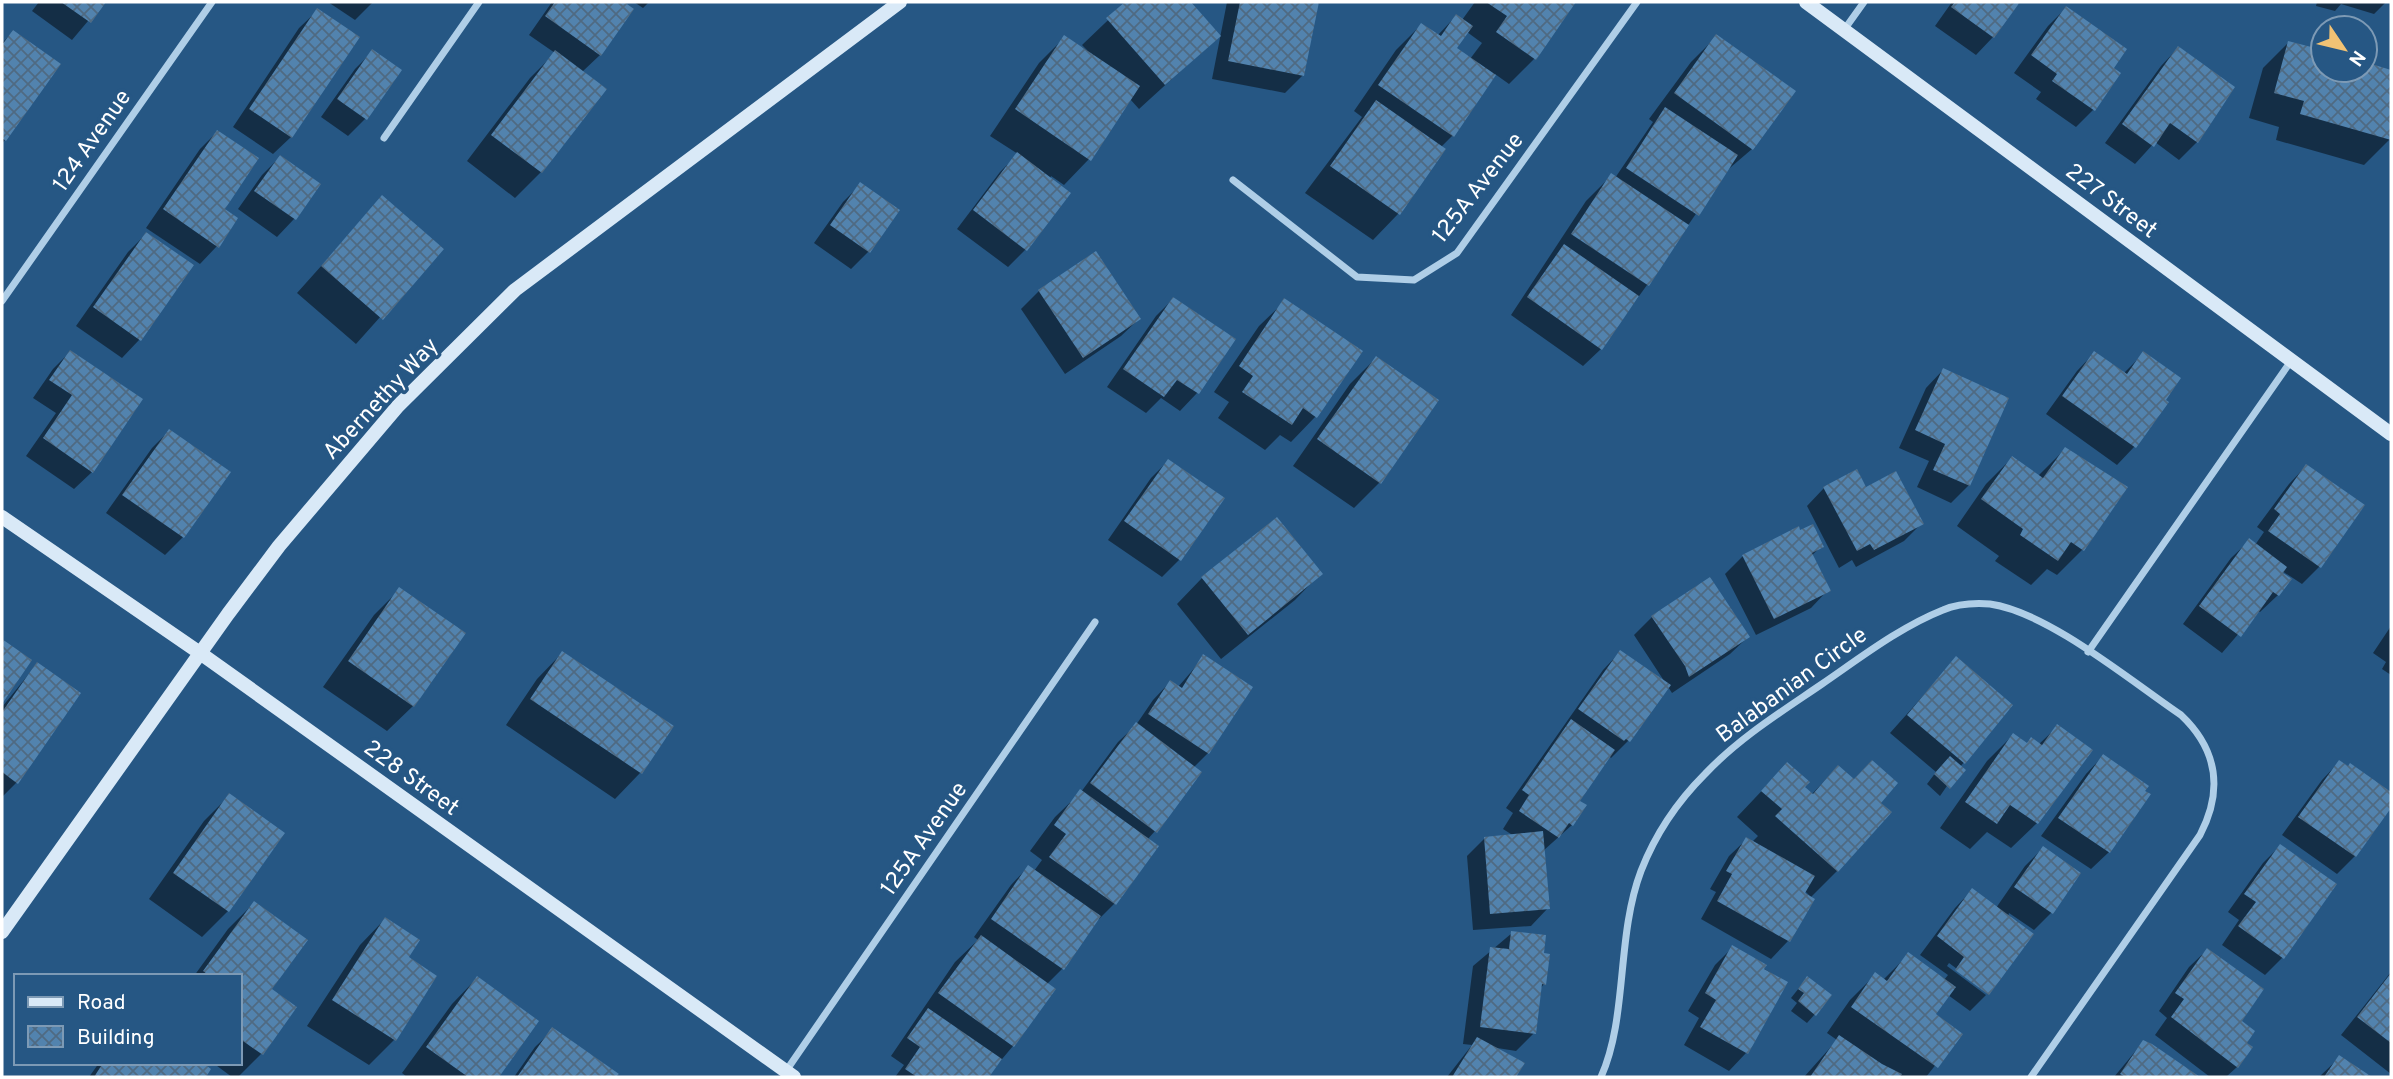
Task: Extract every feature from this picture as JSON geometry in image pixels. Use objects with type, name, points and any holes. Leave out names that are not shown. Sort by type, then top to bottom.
[{"type":"street","name":"124 Avenue","points":[[2,301],[212,2]]},
{"type":"street","points":[[384,138],[480,2]]},
{"type":"street","name":"Abernethy Way","points":[[2,932],[279,546],[398,406],[515,290],[900,2]]},
{"type":"street","name":"125A Avenue","points":[[1233,180],[1357,277],[1414,280],[1457,253],[1637,2]]},
{"type":"street","name":"227 Street","points":[[1806,2],[2391,434]]},
{"type":"street","points":[[1844,30],[1864,2]]},
{"type":"street","points":[[2088,652],[2291,362]]},
{"type":"street","name":"228 Street","points":[[2,517],[200,653],[787,1075]]},
{"type":"street","name":"Balabanian Circle","points":[[1601,1077],[1613,1042],[1625,932],[1642,869],[1677,804],[1733,746],[1883,642],[1944,609],[1970,604],[2012,610],[2037,620],[2088,652],[2192,725],[2211,755],[2214,798],[2200,835],[2031,1077]]},
{"type":"street","name":"125A Avenue","points":[[787,1075],[1095,622]]},
{"type":"building","points":[[61,2],[106,2],[91,23]]},
{"type":"building","points":[[555,2],[624,2],[634,9],[601,56],[545,16]]},
{"type":"building","points":[[1125,2],[1191,2],[1221,36],[1165,85],[1106,18]]},
{"type":"building","points":[[1240,2],[1319,2],[1304,76],[1228,61]]},
{"type":"building","points":[[1486,2],[1576,2],[1536,60],[1496,32],[1507,16]]},
{"type":"building","points":[[1955,2],[2020,2],[1994,38],[1951,7]]},
{"type":"building","points":[[2066,6],[2127,49],[2114,68],[2121,73],[2095,111],[2052,81],[2057,74],[2031,55]]},
{"type":"building","points":[[317,8],[360,37],[292,138],[249,109]]},
{"type":"building","points":[[1456,14],[1473,26],[1457,48],[1496,75],[1454,137],[1378,85],[1421,23],[1441,36]]},
{"type":"building","points":[[13,30],[61,64],[6,141],[2,138],[2,45]]},
{"type":"building","points":[[1716,34],[1796,91],[1753,150],[1674,93]]},
{"type":"building","points":[[1064,35],[1140,86],[1091,161],[1015,109]]},
{"type":"building","points":[[2288,41],[2309,46],[2309,84],[2379,84],[2379,66],[2391,70],[2391,140],[2300,114],[2304,101],[2274,93]]},
{"type":"building","points":[[2178,46],[2235,87],[2198,143],[2170,123],[2154,147],[2122,124]]},
{"type":"building","points":[[372,49],[402,70],[367,120],[337,99]]},
{"type":"building","points":[[555,50],[607,89],[542,173],[491,135]]},
{"type":"building","points":[[1376,100],[1446,149],[1400,215],[1330,166]]},
{"type":"building","points":[[1665,107],[1738,155],[1699,216],[1626,168]]},
{"type":"building","points":[[217,130],[259,158],[225,209],[238,218],[219,248],[163,209]]},
{"type":"building","points":[[1017,152],[1071,193],[1027,251],[973,210]]},
{"type":"building","points":[[280,155],[321,184],[296,220],[254,191]]},
{"type":"building","points":[[1611,173],[1689,225],[1649,286],[1571,234]]},
{"type":"building","points":[[860,182],[900,210],[870,253],[830,225]]},
{"type":"building","points":[[382,195],[444,249],[383,320],[321,266]]},
{"type":"building","points":[[146,232],[194,265],[141,341],[93,307]]},
{"type":"building","points":[[1564,244],[1639,296],[1602,350],[1527,297]]},
{"type":"building","points":[[1096,251],[1141,319],[1083,358],[1038,290]]},
{"type":"building","points":[[1173,297],[1236,339],[1199,394],[1177,380],[1164,397],[1123,369]]},
{"type":"building","points":[[1284,298],[1363,351],[1317,418],[1303,408],[1292,425],[1242,392],[1253,376],[1239,366]]},
{"type":"building","points":[[70,350],[143,399],[93,473],[43,438],[72,395],[49,380]]},
{"type":"building","points":[[2094,351],[2127,374],[2143,351],[2181,378],[2166,400],[2169,402],[2136,448],[2062,396]]},
{"type":"building","points":[[1376,356],[1439,400],[1381,484],[1317,439]]},
{"type":"building","points":[[1943,368],[2009,398],[1970,486],[1933,470],[1945,444],[1915,430]]},
{"type":"building","points":[[169,429],[231,472],[184,538],[122,495]]},
{"type":"building","points":[[2065,447],[2128,487],[2084,551],[2071,542],[2058,561],[2020,535],[2023,529],[1981,499],[2012,456],[2043,478]]},
{"type":"building","points":[[1168,459],[1225,498],[1181,561],[1124,521]]},
{"type":"building","points":[[2306,464],[2365,505],[2321,568],[2268,531],[2280,514],[2274,509]]},
{"type":"building","points":[[1857,469],[1866,487],[1896,471],[1924,524],[1874,550],[1870,544],[1857,551],[1823,487]]},
{"type":"building","points":[[1277,517],[1323,574],[1248,635],[1201,577]]},
{"type":"building","points":[[1813,524],[1824,547],[1812,553],[1831,591],[1774,619],[1742,555],[1799,526],[1800,530]]},
{"type":"building","points":[[2249,538],[2287,567],[2283,573],[2292,579],[2279,596],[2273,592],[2241,637],[2199,606]]},
{"type":"building","points":[[1710,577],[1750,637],[1689,677],[1685,666],[1651,616]]},
{"type":"building","points":[[399,587],[466,633],[414,707],[348,661]]},
{"type":"building","points":[[2,639],[32,660],[2,704]]},
{"type":"building","points":[[1620,650],[1671,685],[1630,742],[1626,739],[1624,741],[1578,709]]},
{"type":"building","points":[[562,651],[674,726],[642,774],[530,699]]},
{"type":"building","points":[[1203,654],[1253,687],[1209,754],[1148,714],[1170,680],[1182,688]]},
{"type":"building","points":[[1956,656],[2013,705],[1965,764],[1907,715]]},
{"type":"building","points":[[37,662],[81,693],[18,784],[2,772],[2,712]]},
{"type":"building","points":[[1571,719],[1615,750],[1580,801],[1587,805],[1573,826],[1569,823],[1559,838],[1519,811],[1529,795],[1522,790]]},
{"type":"building","points":[[1136,722],[1202,772],[1157,833],[1090,783]]},
{"type":"building","points":[[2057,724],[2093,750],[2038,824],[2010,805],[1997,824],[1965,802],[2013,733],[2027,743],[2031,737],[2042,745]]},
{"type":"building","points":[[2103,754],[2149,786],[2145,791],[2151,794],[2110,853],[2058,818]]},
{"type":"building","points":[[1950,756],[1966,770],[1950,789],[1934,774]]},
{"type":"building","points":[[1872,760],[1898,783],[1881,803],[1892,812],[1838,872],[1775,816],[1782,809],[1761,791],[1787,762],[1810,782],[1805,787],[1813,794],[1838,765],[1854,779]]},
{"type":"building","points":[[2339,760],[2348,766],[2350,763],[2391,792],[2391,808],[2356,857],[2298,817]]},
{"type":"building","points":[[1080,789],[1159,846],[1116,905],[1049,857],[1066,834],[1054,825]]},
{"type":"building","points":[[229,793],[285,833],[229,912],[173,873]]},
{"type":"building","points":[[1543,831],[1550,909],[1490,914],[1484,837]]},
{"type":"building","points":[[1746,837],[1815,876],[1805,893],[1815,899],[1790,942],[1717,901],[1732,874],[1726,871]]},
{"type":"building","points":[[2280,844],[2337,884],[2284,959],[2238,926],[2256,902],[2244,894]]},
{"type":"building","points":[[2043,846],[2081,873],[2053,914],[2014,887]]},
{"type":"building","points":[[1028,865],[1101,916],[1064,970],[991,919]]},
{"type":"building","points":[[1972,888],[2034,934],[1989,995],[1955,970],[1964,957],[1937,936]]},
{"type":"building","points":[[254,901],[308,940],[272,989],[297,1007],[263,1055],[242,1040],[242,974],[207,974],[203,971]]},
{"type":"building","points":[[385,917],[420,940],[409,957],[437,976],[396,1041],[332,1000]]},
{"type":"building","points":[[1511,931],[1546,935],[1544,953],[1550,954],[1546,985],[1542,984],[1536,1034],[1480,1027],[1490,947],[1509,949]]},
{"type":"building","points":[[981,935],[1056,989],[1014,1047],[938,993]]},
{"type":"building","points":[[1732,945],[1767,965],[1764,969],[1788,982],[1748,1054],[1700,1027],[1716,1000],[1705,993]]},
{"type":"building","points":[[2207,948],[2264,989],[2242,1021],[2255,1031],[2247,1043],[2253,1047],[2238,1068],[2171,1017],[2184,999],[2175,993]]},
{"type":"building","points":[[1908,952],[1956,987],[1936,1014],[1963,1034],[1938,1068],[1851,1007],[1875,972],[1887,981]]},
{"type":"building","points":[[2391,973],[2391,1043],[2357,1017]]},
{"type":"building","points":[[477,976],[539,1021],[499,1077],[468,1077],[426,1047]]},
{"type":"building","points":[[1807,976],[1832,995],[1816,1016],[1798,1001],[1804,993],[1798,989]]},
{"type":"building","points":[[928,1008],[1002,1059],[989,1077],[917,1077],[905,1069],[920,1047],[907,1038]]},
{"type":"building","points":[[552,1027],[619,1074],[616,1077],[517,1077]]},
{"type":"building","points":[[1839,1035],[1902,1074],[1900,1077],[1810,1077]]},
{"type":"building","points":[[1477,1037],[1525,1063],[1516,1077],[1452,1077]]},
{"type":"building","points":[[2143,1040],[2200,1077],[2126,1077],[2120,1074]]},
{"type":"building","points":[[2339,1055],[2372,1077],[2324,1077]]},
{"type":"building","points":[[102,1065],[206,1065],[211,1069],[206,1077],[94,1077]]}]
